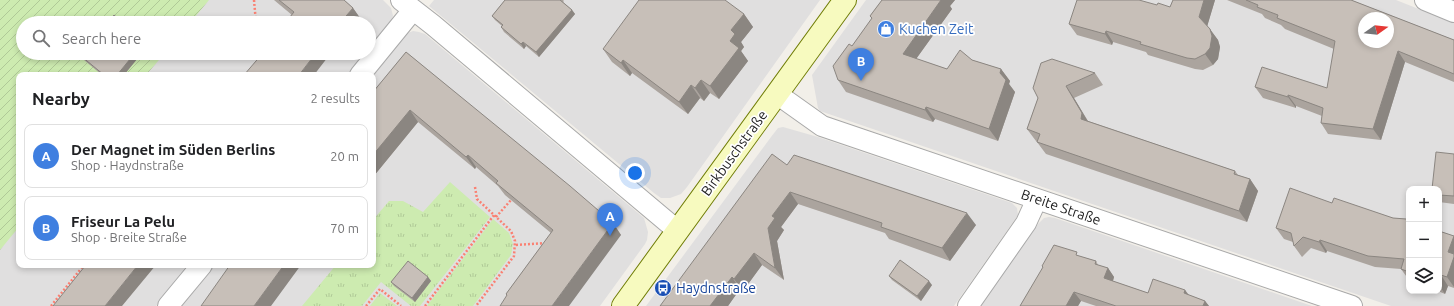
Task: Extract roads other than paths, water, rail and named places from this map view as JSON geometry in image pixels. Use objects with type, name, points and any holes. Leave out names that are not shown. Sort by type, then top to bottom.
[{"type":"street","name":"Birkbuschstraße","points":[[623,306],[845,0]]},
{"type":"street","points":[[1425,0],[1454,12]]},
{"type":"street","points":[[376,51],[407,5],[439,30],[678,231]]},
{"type":"street","points":[[362,72],[370,60]]},
{"type":"street","name":"Breite Straße","points":[[777,94],[822,126],[1352,306]]},
{"type":"street","points":[[968,306],[1026,223],[1037,199]]},
{"type":"street","points":[[168,306],[200,268]]},
{"type":"place","name":"Kuchen Zeit","points":[[886,29]]},
{"type":"place","name":"Friseur La Pelu","points":[[861,81]]},
{"type":"place","name":"Der Magnet im Süden Berlins","points":[[610,236]]},
{"type":"place","name":"Haydnstraße","points":[[663,288]]}]
